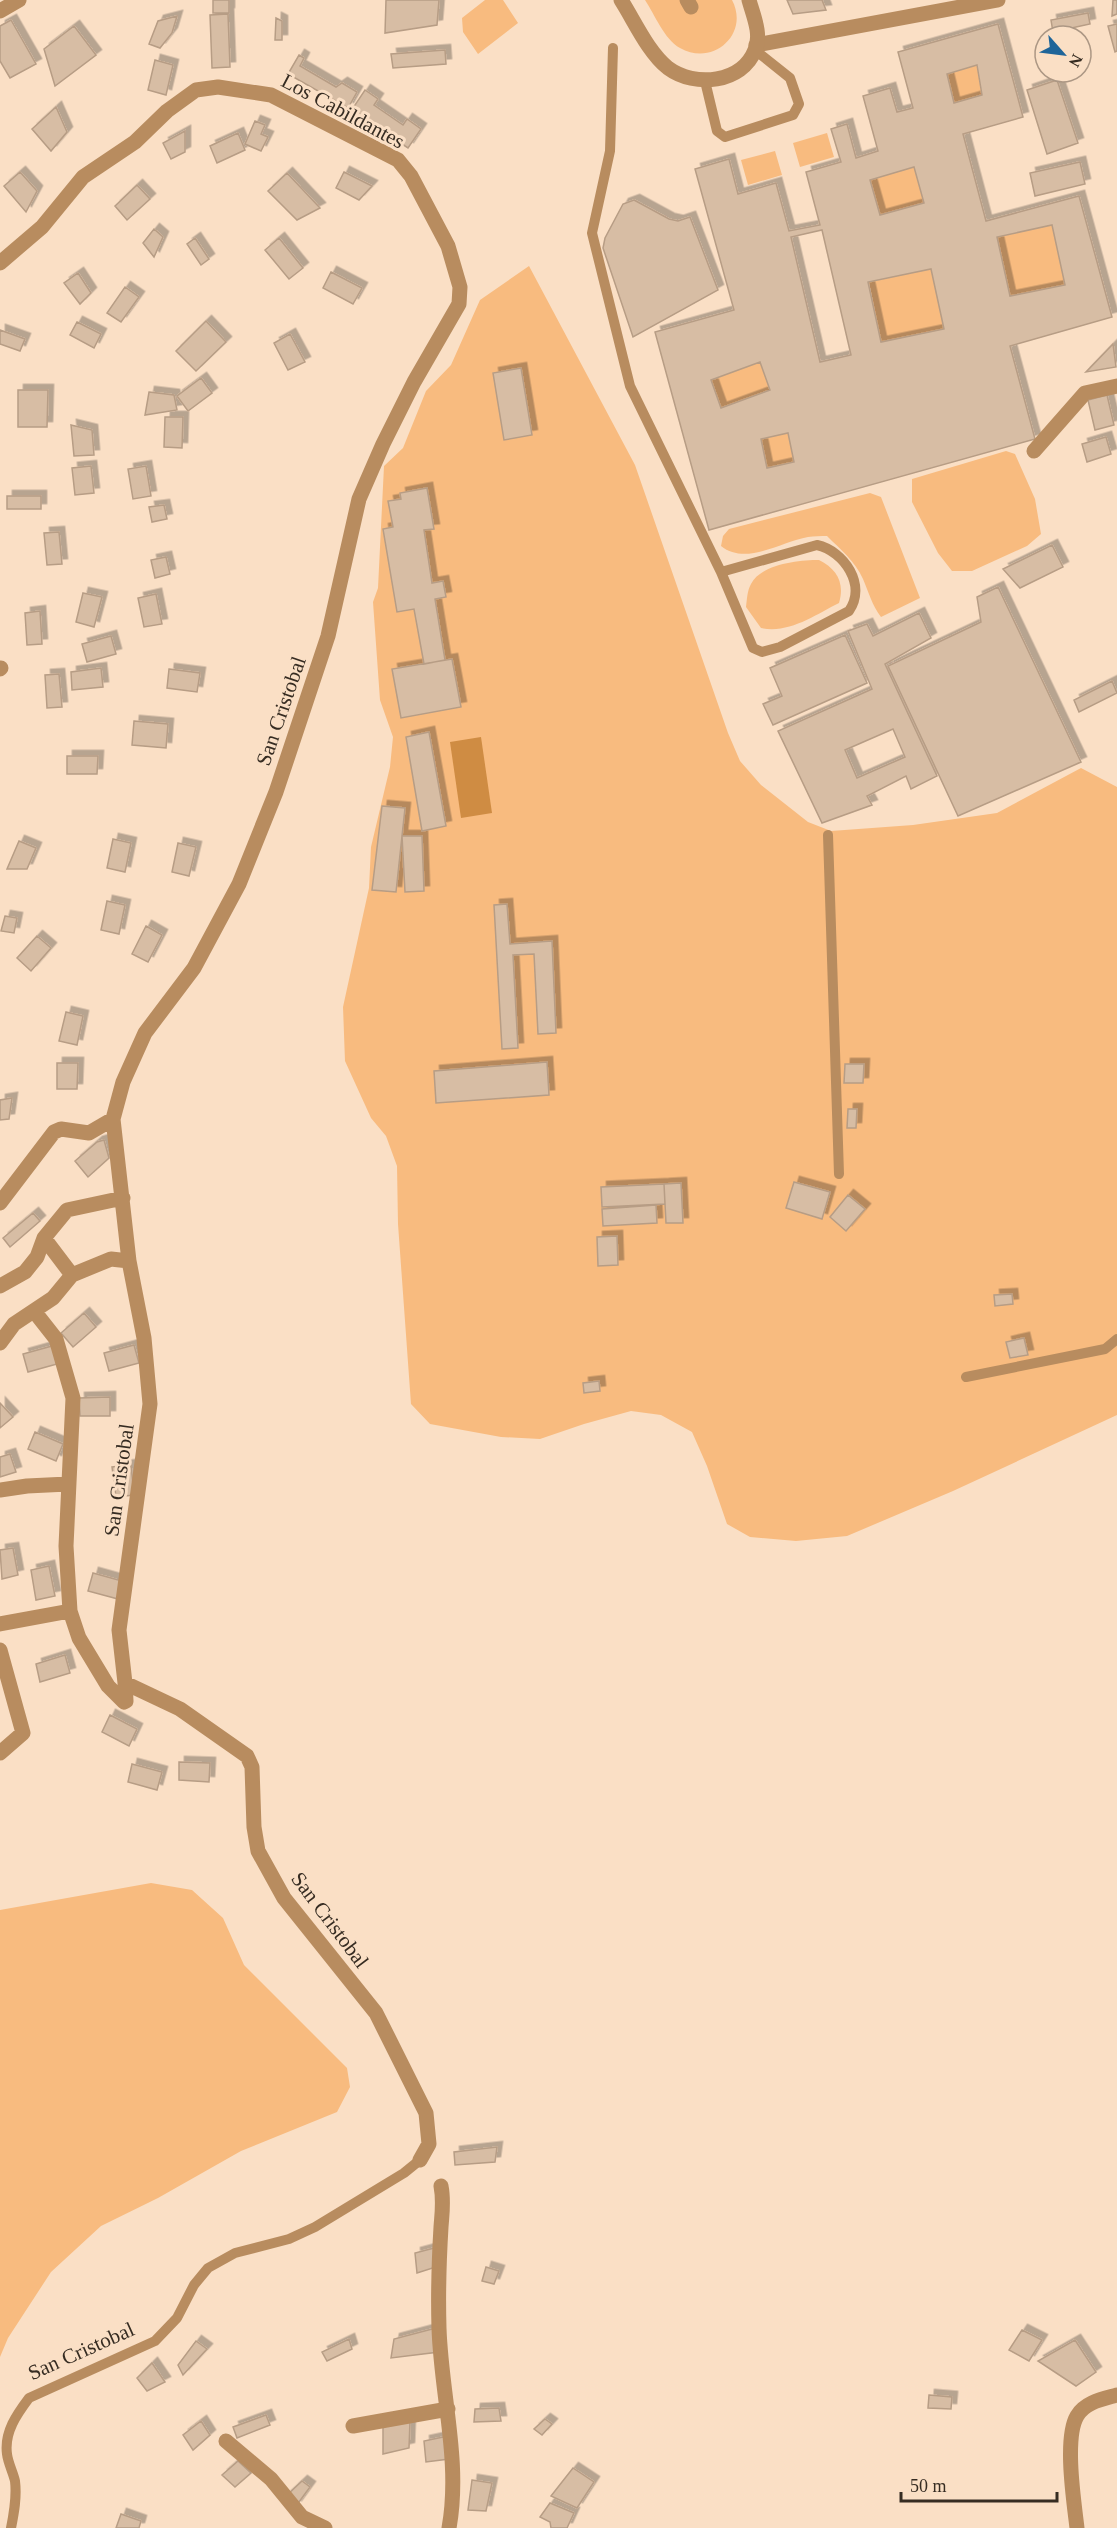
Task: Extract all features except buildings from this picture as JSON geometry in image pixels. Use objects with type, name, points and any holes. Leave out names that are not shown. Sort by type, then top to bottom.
[{"type":"street","points":[[0,11],[19,0]]},
{"type":"street","points":[[621,0],[657,56],[669,69],[687,77],[705,81],[726,78],[744,65],[756,48],[757,30],[748,0]]},
{"type":"street","points":[[756,48],[998,0]]},
{"type":"street","name":"Los Cabildantes","points":[[0,263],[42,227],[83,177],[135,142],[167,111],[196,90],[218,87],[238,88],[272,95],[398,160],[411,176],[448,246],[460,287],[459,304]]},
{"type":"street","name":"San Cristobal","points":[[420,2160],[429,2144],[426,2113],[376,2013],[284,1898],[258,1851],[254,1827],[252,1767],[246,1756],[180,1709],[125,1683],[119,1629],[150,1404],[144,1338],[129,1261],[113,1119],[123,1082],[145,1033],[194,968],[238,884],[276,792],[328,636],[359,499],[414,382],[459,304]]},
{"type":"street","points":[[1034,451],[1085,393],[1117,386]]},
{"type":"street","points":[[0,1203],[54,1132],[61,1129],[89,1133],[113,1119]]},
{"type":"street","points":[[0,1286],[25,1272],[37,1257],[44,1238],[67,1210],[123,1198]]},
{"type":"street","points":[[44,1238],[72,1275]]},
{"type":"street","points":[[0,1343],[14,1324],[53,1299],[72,1275],[111,1259],[129,1261]]},
{"type":"street","points":[[34,1311],[57,1339],[73,1398],[66,1546],[69,1611],[79,1638],[108,1686],[123,1702],[126,1701],[125,1683]]},
{"type":"street","points":[[0,1490],[69,1484]]},
{"type":"street","points":[[0,1624],[69,1611]]},
{"type":"street","points":[[0,1650],[22,1733],[0,1753]]},
{"type":"street","points":[[441,2186],[444,2200],[439,2326],[452,2476],[449,2528]]},
{"type":"street","points":[[1077,2528],[1071,2453],[1073,2427],[1077,2415],[1091,2402],[1117,2395]]},
{"type":"street","points":[[353,2426],[448,2409]]},
{"type":"street","points":[[226,2441],[271,2479],[302,2517],[325,2528]]},
{"type":"lane","points":[[613,48],[610,151],[592,233],[630,386],[721,572],[753,648],[762,652],[780,647],[849,611],[855,603],[854,578],[842,557],[829,548],[817,545],[721,572]]},
{"type":"lane","points":[[705,81],[717,131],[725,137],[793,115],[799,104],[790,78],[756,48]]},
{"type":"lane","points":[[828,835],[839,1174]]},
{"type":"lane","points":[[966,1377],[1105,1349],[1117,1340]]},
{"type":"lane","name":"San Cristobal","points":[[11,2528],[15,2508],[15,2482],[7,2453],[9,2433],[16,2415],[28,2398],[155,2341],[177,2318],[194,2285],[208,2268],[235,2253],[289,2239],[315,2227],[404,2173],[420,2160]]},
{"type":"shaded area","points":[[485,0],[503,0],[518,23],[478,54],[463,32],[462,18]]},
{"type":"shaded area","points":[[645,0],[732,0],[736,13],[736,25],[725,44],[716,50],[692,53],[680,48],[669,39]]},
{"type":"shaded area","points":[[977,65],[982,95],[954,103],[947,74]]},
{"type":"shaded area","points":[[827,133],[834,157],[800,167],[793,143]]},
{"type":"shaded area","points":[[775,151],[782,175],[748,185],[741,160]]},
{"type":"shaded area","points":[[914,167],[924,203],[880,215],[870,180]]},
{"type":"shaded area","points":[[1052,225],[1065,285],[1010,296],[997,237]]},
{"type":"shaded area","points":[[529,266],[635,465],[728,733],[740,761],[761,785],[808,822],[831,831],[913,825],[997,813],[1081,768],[1117,787],[1117,1415],[953,1491],[847,1536],[796,1541],[750,1537],[727,1524],[707,1466],[692,1432],[661,1415],[631,1411],[540,1439],[501,1437],[430,1424],[411,1404],[398,1224],[397,1166],[386,1136],[371,1118],[345,1061],[343,1007],[369,888],[371,847],[390,767],[393,737],[380,700],[373,602],[378,588],[384,466],[403,448],[426,391],[451,365],[480,300]]},
{"type":"shaded area","points":[[931,269],[944,329],[881,342],[869,282]]},
{"type":"shaded area","points":[[760,362],[770,390],[721,408],[711,380]]},
{"type":"shaded area","points":[[788,433],[794,462],[767,468],[761,439]]},
{"type":"shaded area","points":[[1006,451],[1015,454],[1035,499],[1041,534],[1027,546],[972,571],[952,571],[938,553],[912,502],[912,479]]},
{"type":"shaded area","points":[[870,493],[881,497],[920,598],[881,617],[856,567],[827,536],[808,537],[752,553],[731,552],[721,546],[723,536],[729,529]]},
{"type":"shaded area","points":[[819,560],[831,568],[838,577],[841,589],[839,603],[792,626],[761,628],[746,607],[751,584],[756,577],[781,564]]},
{"type":"shaded area","points":[[481,737],[492,813],[461,818],[450,742]]},
{"type":"shaded area","points":[[151,1883],[192,1890],[223,1918],[244,1965],[347,2068],[350,2087],[337,2112],[241,2151],[158,2198],[101,2226],[51,2272],[8,2338],[0,2357],[0,1910]]}]
